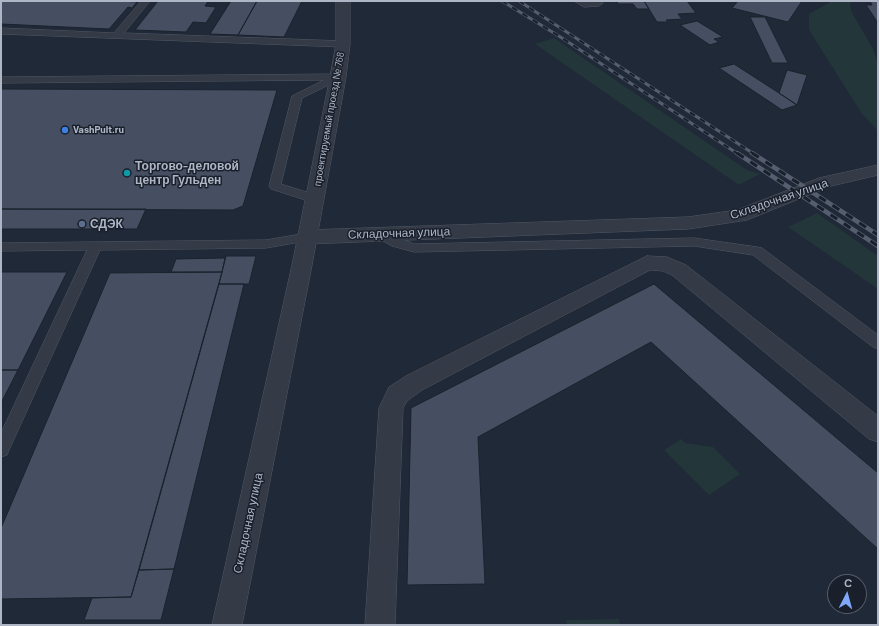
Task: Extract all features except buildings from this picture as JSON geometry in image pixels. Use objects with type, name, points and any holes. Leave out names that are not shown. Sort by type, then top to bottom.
[{"type":"street","name":"проектируемый проезд № 768","points":[[307,237],[338,77],[343,44],[343,1]]},
{"type":"street","name":"Складочная улица","points":[[227,625],[307,237],[688,223],[715,220],[740,216],[825,182],[878,170]]},
{"type":"street","points":[[380,625],[391,408],[398,394],[414,384],[647,263],[667,264],[678,270],[878,431]]},
{"type":"lane","points":[[117,35],[146,1]]},
{"type":"lane","points":[[578,1],[584,4],[599,3],[598,1]]},
{"type":"lane","points":[[1,31],[117,35],[201,40],[343,44]]},
{"type":"lane","points":[[1,80],[338,77]]},
{"type":"lane","points":[[315,199],[275,186],[297,96],[338,77]]},
{"type":"lane","points":[[380,234],[397,243],[414,248],[694,242],[757,251],[878,344]]},
{"type":"lane","points":[[1,247],[266,244],[307,237]]},
{"type":"lane","points":[[1,450],[95,246]]},
{"type":"shaded area","points":[[832,1],[852,1],[850,4],[851,11],[873,49],[878,64],[878,131],[862,114],[809,30],[809,14]]},
{"type":"shaded area","points":[[554,38],[747,170],[760,174],[739,185],[535,44]]},
{"type":"shaded area","points":[[817,213],[878,256],[878,289],[788,227]]},
{"type":"shaded area","points":[[681,439],[685,443],[713,447],[740,474],[709,495],[664,450]]},
{"type":"shaded area","points":[[619,619],[620,625],[567,625],[566,620]]},
{"type":"railway","points":[[502,1],[562,38],[738,154]]},
{"type":"railway","points":[[519,1],[754,154]]},
{"type":"railway","points":[[737,153],[878,246]]},
{"type":"railway","points":[[752,153],[878,235]]},
{"type":"place","name":"VashPult.ru","points":[[65,130]]},
{"type":"place","name":"Торгово-деловой центр Гульден","points":[[127,173]]},
{"type":"place","name":"СДЭК","points":[[82,224]]}]
